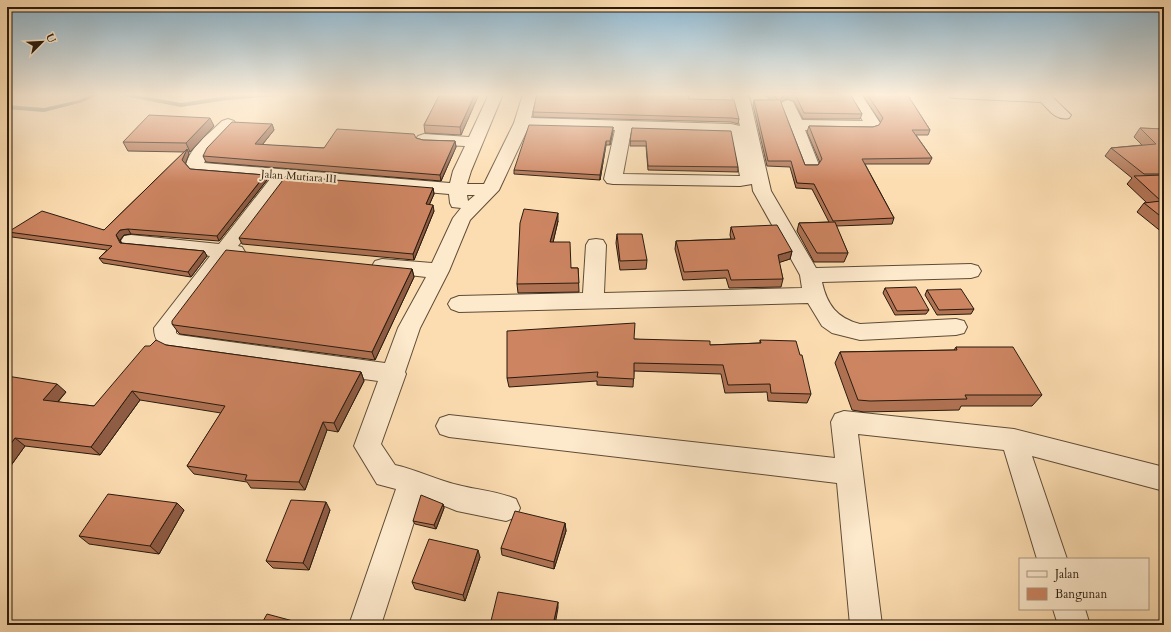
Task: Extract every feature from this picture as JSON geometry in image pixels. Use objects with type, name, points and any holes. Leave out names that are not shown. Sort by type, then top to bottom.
[{"type":"street","points":[[462,218],[457,189],[462,171],[483,123]]},
{"type":"street","points":[[506,508],[457,498],[413,481],[387,475],[367,446],[394,374],[409,328],[439,271],[462,218],[490,190],[522,123]]},
{"type":"street","points":[[539,123],[624,126],[736,130],[740,134],[749,176],[747,180],[740,181],[614,179],[624,126]]},
{"type":"street","points":[[747,123],[762,191],[830,320],[840,327],[860,332],[956,326]]},
{"type":"street","points":[[810,165],[796,125],[871,126],[872,123]]},
{"type":"street","name":"Jalan Mutiara III","points":[[228,124],[194,161],[198,168],[282,176],[333,178],[457,189],[490,190]]},
{"type":"street","points":[[424,139],[475,142]]},
{"type":"street","points":[[282,176],[223,250],[165,328],[165,336],[173,343],[394,374]]},
{"type":"street","points":[[131,241],[254,254]]},
{"type":"street","points":[[593,301],[596,245]]},
{"type":"street","points":[[362,264],[439,271]]},
{"type":"street","points":[[459,304],[593,301],[812,285],[971,271]]},
{"type":"street","points":[[866,625],[844,422],[1014,440],[1164,479]]},
{"type":"street","points":[[449,426],[849,472]]},
{"type":"street","points":[[1014,440],[1052,558]]},
{"type":"street","points":[[365,625],[413,481]]},
{"type":"street","points":[[1069,610],[1074,625]]},
{"type":"building","points":[[141,123],[205,123],[186,143],[123,142]]},
{"type":"building","points":[[231,123],[272,124],[255,144],[324,148],[337,129],[414,134],[416,138],[423,140],[455,141],[440,175],[203,156],[207,148]]},
{"type":"building","points":[[425,123],[462,123],[460,127],[424,125]]},
{"type":"building","points":[[759,123],[789,123],[805,165],[818,165],[822,159],[809,126],[873,127],[880,123],[926,123],[930,130],[912,130],[932,158],[862,159],[894,218],[833,221],[814,184],[797,183],[791,161],[768,161]]},
{"type":"building","points":[[529,125],[613,127],[610,141],[606,141],[600,175],[514,170]]},
{"type":"building","points":[[632,128],[731,131],[738,167],[648,166],[646,141],[630,141]]},
{"type":"building","points":[[1140,128],[1164,129],[1164,174],[1144,174],[1111,148],[1156,144]]},
{"type":"building","points":[[187,149],[182,160],[190,169],[265,175],[217,236],[128,229],[120,230],[116,235],[120,243],[204,251],[188,272],[99,258],[112,246],[8,232],[42,211],[104,230]]},
{"type":"building","points":[[1164,175],[1164,219],[1144,203],[1161,201],[1134,176]]},
{"type":"building","points":[[286,176],[433,188],[426,204],[433,205],[413,254],[239,238]]},
{"type":"building","points":[[524,209],[558,213],[550,242],[570,242],[571,268],[578,268],[579,283],[517,284],[520,223]]},
{"type":"building","points":[[835,222],[848,253],[817,253],[799,223]]},
{"type":"building","points":[[777,225],[792,251],[778,255],[783,279],[731,280],[728,270],[684,272],[676,241],[735,239],[731,227]]},
{"type":"building","points":[[617,234],[642,234],[647,260],[620,261]]},
{"type":"building","points":[[226,250],[412,269],[372,352],[172,324],[172,321]]},
{"type":"building","points":[[916,287],[929,310],[897,311],[885,288]]},
{"type":"building","points":[[961,289],[974,309],[939,310],[927,290]]},
{"type":"building","points":[[635,323],[634,339],[710,341],[710,345],[761,343],[760,340],[796,341],[800,355],[802,355],[811,394],[771,393],[770,384],[728,385],[723,365],[634,363],[634,379],[597,377],[598,372],[507,378],[507,331]]},
{"type":"building","points":[[156,340],[166,345],[361,372],[334,423],[323,422],[299,482],[245,480],[247,475],[187,466],[225,406],[132,391],[91,447],[15,438],[7,449],[7,376],[57,384],[43,400],[94,406],[145,346],[150,346]]},
{"type":"building","points":[[956,347],[1013,347],[1042,395],[965,395],[967,399],[858,400],[840,352],[957,350]]},
{"type":"building","points":[[108,494],[177,503],[150,546],[79,536]]},
{"type":"building","points":[[421,495],[443,504],[434,525],[413,521]]},
{"type":"building","points":[[291,500],[326,502],[303,563],[266,561]]},
{"type":"building","points":[[515,511],[565,523],[554,562],[501,548]]},
{"type":"building","points":[[429,539],[478,550],[463,595],[412,582]]},
{"type":"building","points":[[498,592],[558,602],[553,625],[490,625]]},
{"type":"building","points":[[267,614],[308,625],[261,625]]}]
